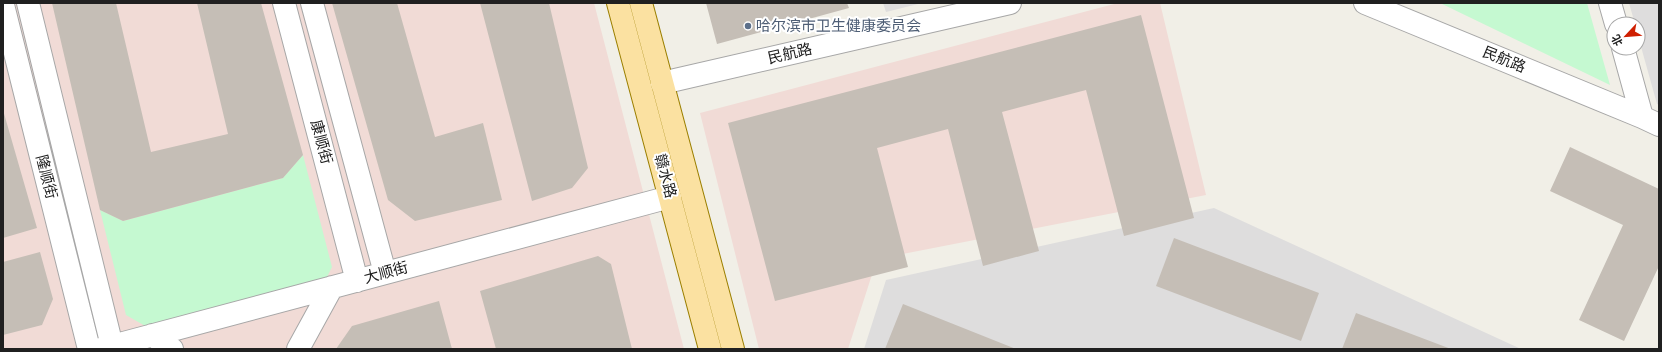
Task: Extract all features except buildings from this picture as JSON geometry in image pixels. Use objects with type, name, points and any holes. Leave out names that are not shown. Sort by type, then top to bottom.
[{"type":"main road","name":"赣水路","points":[[618,3],[710,349]]},
{"type":"main road","name":"赣水路","points":[[641,3],[733,349]]},
{"type":"street","name":"隆顺街","points":[[28,3],[107,348]]},
{"type":"street","name":"康顺街","points":[[284,3],[357,281]]},
{"type":"street","name":"康顺街","points":[[312,3],[385,273]]},
{"type":"street","name":"民航路","points":[[662,83],[1010,3]]},
{"type":"street","name":"民航路","points":[[1365,3],[1650,121]]},
{"type":"street","points":[[1610,3],[1614,16]]},
{"type":"street","name":"隆顺街","points":[[3,5],[89,349]]},
{"type":"street","name":"民航路","points":[[1626,56],[1650,121]]},
{"type":"street","name":"大顺街","points":[[107,348],[670,197]]},
{"type":"street","points":[[298,349],[332,287]]},
{"type":"street","points":[[152,335],[172,349]]},
{"type":"shaded area","points":[[3,3],[594,3],[684,349],[3,349]]},
{"type":"shaded area","points":[[883,3],[922,3],[886,12]]},
{"type":"shaded area","points":[[1118,3],[1160,3],[1206,195],[877,259],[848,349],[759,349],[700,113]]},
{"type":"shaded area","points":[[1629,3],[1659,3],[1659,105],[1657,104],[1644,56],[1646,56],[1646,16],[1633,16]]},
{"type":"shaded area","points":[[1214,208],[1521,349],[864,349],[886,280]]},
{"type":"green space","points":[[1440,3],[1587,3],[1610,85]]},
{"type":"green space","points":[[303,155],[332,267],[326,279],[147,327],[126,315],[100,210],[123,221],[283,178]]},
{"type":"place","name":"哈尔滨市卫生健康委员会","points":[[748,26]]}]
